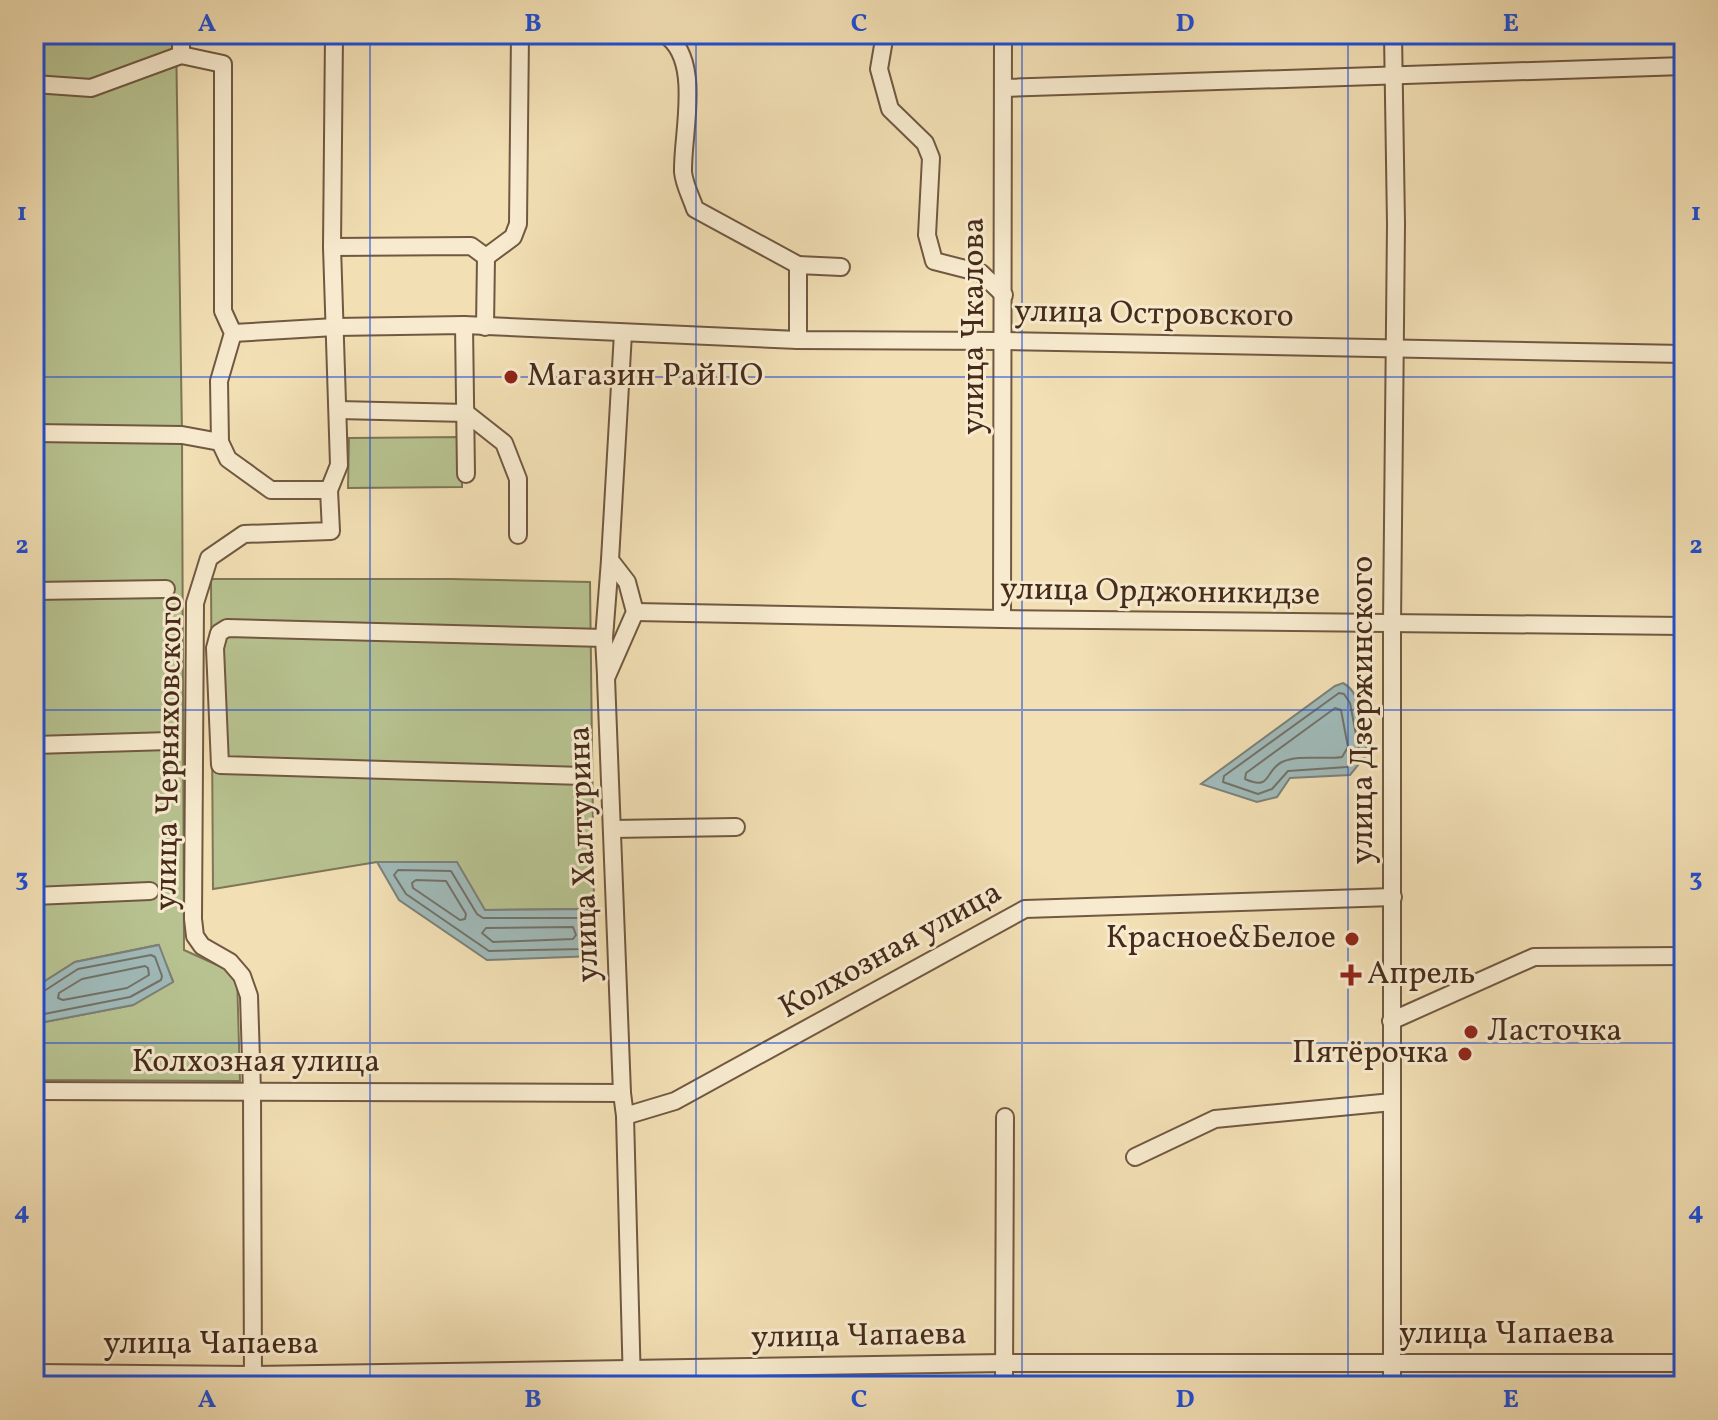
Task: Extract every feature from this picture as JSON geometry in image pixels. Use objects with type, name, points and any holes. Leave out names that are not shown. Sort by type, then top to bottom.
[{"type":"street","points":[[181,34],[181,55]]},
{"type":"street","points":[[34,84],[91,88],[181,55],[223,64],[223,311],[233,333],[219,381],[220,442],[228,459],[271,490],[329,490],[339,465],[332,247],[334,34]]},
{"type":"street","points":[[486,257],[513,237],[518,224],[520,34]]},
{"type":"street","points":[[664,34],[675,41],[688,71],[683,176],[695,209],[798,265],[841,267]]},
{"type":"street","points":[[885,34],[879,69],[890,109],[925,143],[931,158],[927,235],[934,261],[981,273],[1004,295]]},
{"type":"street","name":"улица Чкалова","points":[[1002,619],[1003,34]]},
{"type":"street","name":"улица Дзержинского","points":[[1392,1386],[1393,34]]},
{"type":"street","points":[[1004,88],[1684,66]]},
{"type":"street","points":[[332,247],[471,246],[486,257]]},
{"type":"street","points":[[485,327],[486,257]]},
{"type":"street","points":[[798,265],[798,340]]},
{"type":"street","points":[[464,325],[466,474]]},
{"type":"street","name":"улица Островского","points":[[233,333],[335,327],[464,325],[798,340],[1395,347],[1684,354]]},
{"type":"street","points":[[606,678],[604,638],[623,333]]},
{"type":"street","points":[[338,410],[466,413],[504,443],[518,479],[518,535]]},
{"type":"street","points":[[34,433],[182,435],[220,442]]},
{"type":"street","name":"улица Черняховского","points":[[253,1380],[249,996],[242,976],[230,962],[202,946],[195,936],[193,919],[195,603],[209,558],[244,534],[331,531],[329,490]]},
{"type":"street","points":[[610,560],[627,582],[635,612]]},
{"type":"street","points":[[34,591],[166,589]]},
{"type":"street","name":"улица Орджоникидзе","points":[[635,612],[1684,626]]},
{"type":"street","name":"улица Халтурина","points":[[632,1386],[625,1116],[606,678],[635,612]]},
{"type":"street","points":[[583,776],[220,765],[215,648],[219,633],[227,628],[604,638]]},
{"type":"street","points":[[34,745],[170,741]]},
{"type":"street","points":[[612,829],[736,827]]},
{"type":"street","points":[[34,896],[150,891]]},
{"type":"street","name":"Колхозная улица","points":[[625,1116],[675,1101],[1025,909],[1393,897]]},
{"type":"street","points":[[1391,1021],[1534,957],[1684,956]]},
{"type":"street","name":"Колхозная улица","points":[[34,1091],[622,1093]]},
{"type":"street","points":[[1135,1157],[1215,1119],[1392,1102]]},
{"type":"street","points":[[1004,1386],[1005,1117]]},
{"type":"street","name":"улица Чапаева","points":[[34,1373],[253,1380],[632,1368],[1003,1363],[1684,1363]]},
{"type":"green space","points":[[34,34],[176,34],[182,435],[184,950],[237,974],[240,1081],[34,1080],[34,1024],[133,1005],[173,981],[158,945],[75,962],[34,988]]},
{"type":"green space","points":[[463,437],[462,487],[348,488],[349,438]]},
{"type":"green space","points":[[211,579],[590,582],[594,909],[484,910],[456,862],[377,862],[213,889]]},
{"type":"water","points":[[1343,683],[1350,688],[1359,704],[1367,754],[1350,775],[1290,778],[1277,797],[1257,802],[1201,784],[1335,686]]},
{"type":"water","points":[[377,862],[457,862],[485,910],[594,909],[595,956],[487,960],[399,900]]},
{"type":"water","points":[[159,945],[173,982],[133,1005],[34,1024],[34,988],[75,962]]},
{"type":"place","name":"Магазин РайПО","points":[[511,377]]},
{"type":"place","name":"Красное&Белое","points":[[1352,939]]},
{"type":"place","name":"Апрель","points":[[1351,975]]},
{"type":"place","name":"Ласточка","points":[[1471,1032]]},
{"type":"place","name":"Пятёрочка","points":[[1465,1054]]}]
